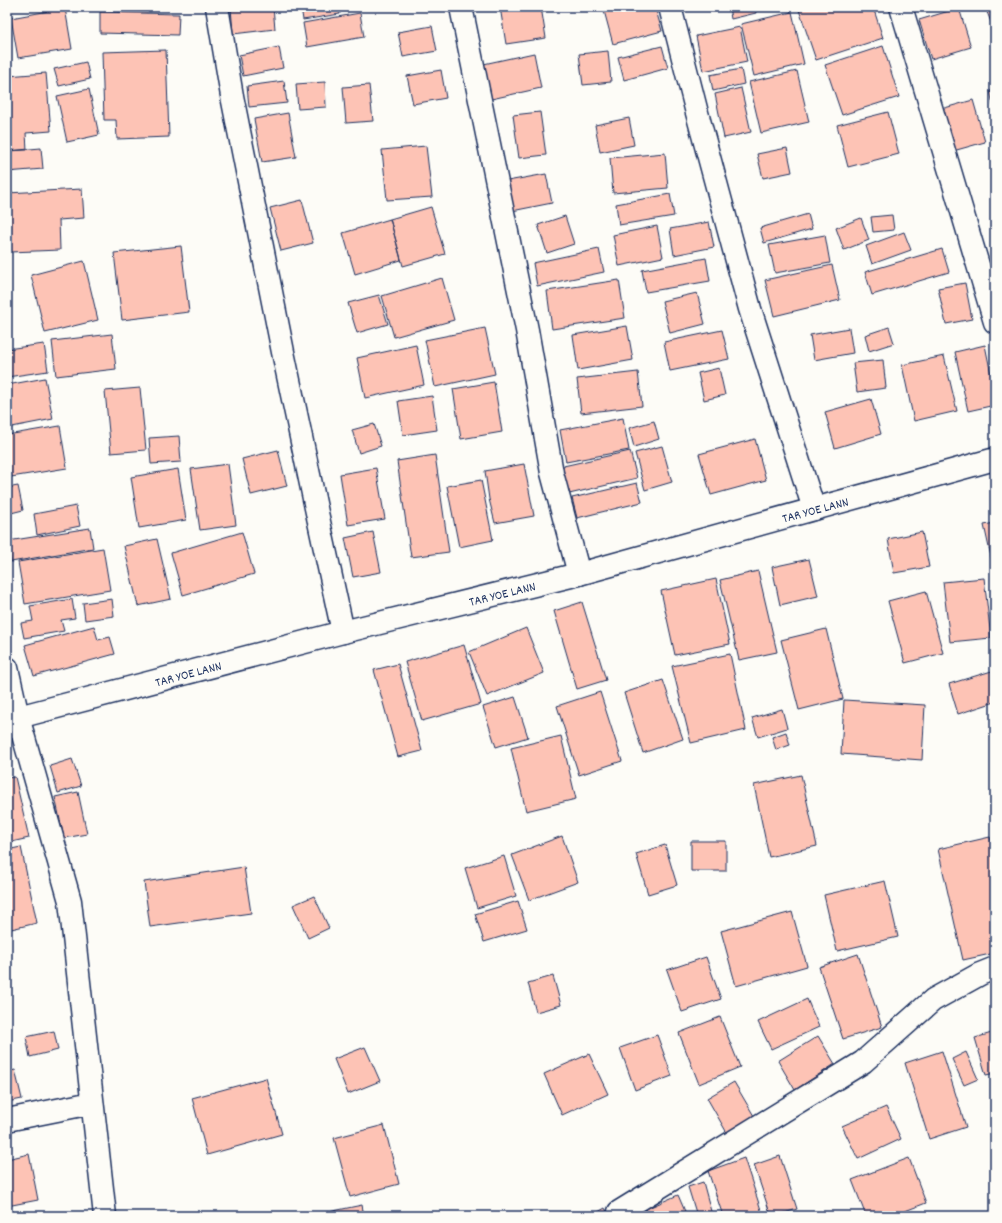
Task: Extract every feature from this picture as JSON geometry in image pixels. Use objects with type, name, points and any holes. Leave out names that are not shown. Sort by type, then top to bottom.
[{"type":"street","points":[[217,7],[232,96],[280,336],[343,632]]},
{"type":"street","points":[[461,7],[527,330],[552,473],[579,574]]},
{"type":"street","points":[[670,7],[750,309],[814,509]]},
{"type":"street","points":[[901,7],[995,322]]},
{"type":"street","name":"TAR YOE LANN","points":[[13,718],[343,632],[579,574],[995,459]]},
{"type":"street","points":[[7,668],[13,718],[70,901],[105,1216]]},
{"type":"street","points":[[619,1212],[863,1062],[933,1000],[980,974],[995,968]]},
{"type":"street","points":[[7,1120],[92,1103]]},
{"type":"building","points":[[231,7],[273,7],[275,29],[233,34]]},
{"type":"building","points":[[301,7],[339,7],[340,14],[303,20]]},
{"type":"building","points":[[500,7],[541,7],[546,38],[506,44]]},
{"type":"building","points":[[603,7],[655,7],[662,31],[613,44]]},
{"type":"building","points":[[729,7],[755,7],[756,13],[731,19]]},
{"type":"building","points":[[798,7],[873,7],[883,38],[816,60]]},
{"type":"building","points":[[985,7],[995,7],[995,32]]},
{"type":"building","points":[[65,8],[72,49],[18,58],[11,18]]},
{"type":"building","points":[[959,8],[971,47],[931,59],[919,20]]},
{"type":"building","points":[[100,12],[179,14],[178,35],[100,33]]},
{"type":"building","points":[[792,12],[804,64],[754,76],[741,24]]},
{"type":"building","points":[[360,13],[364,37],[307,47],[303,23]]},
{"type":"building","points":[[432,26],[437,51],[403,57],[398,32]]},
{"type":"building","points":[[740,27],[747,62],[703,71],[696,36]]},
{"type":"building","points":[[662,46],[668,68],[624,80],[618,57]]},
{"type":"building","points":[[883,46],[899,97],[842,115],[825,65]]},
{"type":"building","points":[[279,47],[283,68],[243,76],[239,55]]},
{"type":"building","points":[[166,50],[169,137],[117,139],[116,120],[104,120],[102,52]]},
{"type":"building","points":[[608,51],[611,82],[583,85],[579,54]]},
{"type":"building","points":[[534,53],[541,88],[487,100],[479,65]]},
{"type":"building","points":[[86,62],[90,79],[59,86],[54,69]]},
{"type":"building","points":[[741,69],[744,84],[713,91],[710,75]]},
{"type":"building","points":[[441,70],[446,98],[413,104],[407,76]]},
{"type":"building","points":[[797,71],[809,122],[761,133],[749,82]]},
{"type":"building","points":[[46,73],[51,131],[26,133],[27,150],[7,151],[7,76]]},
{"type":"building","points":[[284,81],[287,103],[249,107],[247,86]]},
{"type":"building","points":[[325,82],[326,107],[298,109],[296,84]]},
{"type":"building","points":[[369,85],[373,121],[346,123],[343,87]]},
{"type":"building","points":[[741,88],[751,132],[724,138],[715,94]]},
{"type":"building","points":[[89,89],[99,135],[67,142],[57,96]]},
{"type":"building","points":[[995,90],[995,114],[990,91]]},
{"type":"building","points":[[973,100],[985,142],[953,151],[941,109]]},
{"type":"building","points":[[540,112],[546,155],[519,158],[513,115]]},
{"type":"building","points":[[888,112],[899,154],[848,167],[837,125]]},
{"type":"building","points":[[288,113],[296,157],[262,162],[254,119]]},
{"type":"building","points":[[629,118],[634,145],[600,152],[595,125]]},
{"type":"building","points":[[426,146],[432,197],[387,200],[382,150]]},
{"type":"building","points":[[41,148],[43,169],[7,172],[7,151]]},
{"type":"building","points":[[787,148],[792,172],[763,178],[757,154]]},
{"type":"building","points":[[665,153],[668,188],[613,193],[610,158]]},
{"type":"building","points":[[546,174],[552,203],[507,212],[502,182]]},
{"type":"building","points":[[82,189],[84,218],[59,220],[60,250],[10,252],[7,193]]},
{"type":"building","points":[[670,194],[674,216],[619,225],[616,204]]},
{"type":"building","points":[[302,200],[313,243],[281,251],[270,208]]},
{"type":"building","points":[[431,207],[445,254],[403,266],[390,219]]},
{"type":"building","points":[[808,214],[812,229],[764,243],[760,228]]},
{"type":"building","points":[[892,215],[894,230],[873,232],[871,217]]},
{"type":"building","points":[[565,216],[574,244],[547,253],[538,225]]},
{"type":"building","points":[[861,218],[869,240],[844,250],[836,228]]},
{"type":"building","points":[[390,219],[401,260],[355,274],[343,233]]},
{"type":"building","points":[[709,222],[714,247],[674,255],[670,229]]},
{"type":"building","points":[[657,226],[663,257],[619,266],[613,235]]},
{"type":"building","points":[[904,232],[911,250],[872,264],[866,246]]},
{"type":"building","points":[[825,235],[830,263],[775,273],[769,245]]},
{"type":"building","points":[[181,246],[189,312],[122,320],[114,253]]},
{"type":"building","points":[[599,249],[604,272],[537,286],[533,263]]},
{"type":"building","points":[[942,249],[949,272],[872,295],[865,272]]},
{"type":"building","points":[[706,258],[710,281],[646,292],[642,270]]},
{"type":"building","points":[[84,261],[98,320],[45,333],[31,275]]},
{"type":"building","points":[[832,265],[840,300],[774,316],[765,280]]},
{"type":"building","points":[[442,278],[454,320],[394,337],[382,296]]},
{"type":"building","points":[[619,280],[625,318],[552,329],[547,291]]},
{"type":"building","points":[[965,283],[972,319],[946,324],[938,288]]},
{"type":"building","points":[[697,293],[705,324],[670,333],[662,301]]},
{"type":"building","points":[[379,295],[388,324],[357,333],[348,303]]},
{"type":"building","points":[[627,326],[633,360],[578,370],[573,335]]},
{"type":"building","points":[[889,327],[894,343],[869,351],[865,335]]},
{"type":"building","points":[[485,328],[495,374],[435,387],[425,340]]},
{"type":"building","points":[[849,328],[853,353],[814,360],[810,335]]},
{"type":"building","points":[[722,330],[729,359],[670,371],[664,342]]},
{"type":"building","points":[[112,334],[116,369],[56,376],[52,341]]},
{"type":"building","points":[[44,344],[48,371],[7,377],[7,349]]},
{"type":"building","points":[[416,345],[424,385],[365,398],[357,358]]},
{"type":"building","points":[[985,345],[995,394],[995,405],[968,411],[955,352]]},
{"type":"building","points":[[944,356],[957,411],[914,421],[902,365]]},
{"type":"building","points":[[883,360],[886,388],[857,392],[853,363]]},
{"type":"building","points":[[719,368],[725,395],[704,400],[698,373]]},
{"type":"building","points":[[638,372],[642,406],[581,413],[577,379]]},
{"type":"building","points":[[45,378],[53,419],[7,428],[7,385]]},
{"type":"building","points":[[494,382],[502,432],[461,439],[453,389]]},
{"type":"building","points":[[140,388],[146,450],[111,453],[105,391]]},
{"type":"building","points":[[432,396],[437,430],[403,435],[398,401]]},
{"type":"building","points":[[871,399],[881,434],[835,448],[825,412]]},
{"type":"building","points":[[623,418],[629,450],[566,462],[560,430]]},
{"type":"building","points":[[654,421],[659,439],[634,447],[629,428]]},
{"type":"building","points":[[374,424],[381,446],[359,453],[352,430]]},
{"type":"building","points":[[60,426],[67,468],[11,477],[7,454],[7,435]]},
{"type":"building","points":[[179,436],[181,462],[151,464],[149,438]]},
{"type":"building","points":[[755,439],[766,480],[711,495],[699,454]]},
{"type":"building","points":[[662,446],[672,482],[645,490],[635,453]]},
{"type":"building","points":[[278,450],[287,486],[251,495],[242,459]]},
{"type":"building","points":[[630,451],[637,478],[565,495],[559,467]]},
{"type":"building","points":[[435,455],[449,552],[411,557],[397,461]]},
{"type":"building","points":[[228,464],[236,525],[200,530],[191,469]]},
{"type":"building","points":[[524,464],[534,516],[495,523],[489,499],[485,471]]},
{"type":"building","points":[[376,468],[385,519],[348,525],[340,474]]},
{"type":"building","points":[[178,469],[186,520],[139,528],[131,477]]},
{"type":"building","points":[[481,480],[493,540],[459,547],[447,486]]},
{"type":"building","points":[[637,483],[642,502],[577,518],[572,498]]},
{"type":"building","points":[[18,486],[23,510],[7,514],[7,488]]},
{"type":"building","points":[[76,506],[80,526],[37,535],[34,514]]},
{"type":"building","points":[[7,518],[12,534],[7,535]]},
{"type":"building","points":[[995,523],[995,575],[984,525]]},
{"type":"building","points":[[90,528],[93,548],[11,562],[8,541]]},
{"type":"building","points":[[242,532],[254,574],[183,595],[171,553]]},
{"type":"building","points":[[373,532],[381,572],[353,577],[345,538]]},
{"type":"building","points":[[922,532],[929,567],[894,573],[888,539]]},
{"type":"building","points":[[157,539],[171,599],[138,606],[124,546]]},
{"type":"building","points":[[103,548],[110,590],[25,604],[18,562]]},
{"type":"building","points":[[809,559],[818,596],[780,605],[772,567]]},
{"type":"building","points":[[758,571],[777,652],[739,660],[720,580]]},
{"type":"building","points":[[984,578],[991,638],[950,642],[943,582]]},
{"type":"building","points":[[716,579],[730,644],[675,655],[661,591]]},
{"type":"building","points":[[926,591],[943,653],[905,663],[888,601]]},
{"type":"building","points":[[72,599],[75,618],[61,620],[64,631],[24,638],[21,623],[33,621],[30,606]]},
{"type":"building","points":[[112,599],[114,616],[85,620],[83,603]]},
{"type":"building","points":[[582,602],[606,680],[577,689],[554,611]]},
{"type":"building","points":[[94,626],[98,640],[110,637],[115,654],[34,676],[25,645]]},
{"type":"building","points":[[526,628],[544,673],[487,696],[469,652]]},
{"type":"building","points":[[826,629],[843,699],[799,710],[781,640]]},
{"type":"building","points":[[464,645],[481,704],[422,721],[405,662]]},
{"type":"building","points":[[730,654],[746,730],[691,743],[672,666]]},
{"type":"building","points":[[398,664],[422,751],[398,757],[374,670]]},
{"type":"building","points":[[995,670],[995,702],[958,714],[949,684]]},
{"type":"building","points":[[663,680],[683,739],[643,753],[624,693]]},
{"type":"building","points":[[600,692],[622,761],[579,775],[557,706]]},
{"type":"building","points":[[515,697],[528,737],[496,747],[483,707]]},
{"type":"building","points":[[844,700],[925,705],[922,760],[841,754]]},
{"type":"building","points":[[782,709],[787,728],[758,737],[752,718]]},
{"type":"building","points":[[786,732],[790,745],[776,750],[772,737]]},
{"type":"building","points":[[561,736],[576,799],[526,811],[511,748]]},
{"type":"building","points":[[72,759],[81,786],[58,793],[50,766]]},
{"type":"building","points":[[801,775],[817,846],[769,857],[754,785]]},
{"type":"building","points":[[15,777],[29,838],[7,843],[7,778]]},
{"type":"building","points":[[78,792],[87,834],[64,838],[55,797]]},
{"type":"building","points":[[562,836],[578,882],[529,900],[512,855]]},
{"type":"building","points":[[990,837],[995,859],[995,953],[963,960],[938,849]]},
{"type":"building","points":[[691,841],[726,841],[726,871],[691,871]]},
{"type":"building","points":[[665,845],[677,885],[648,894],[636,854]]},
{"type":"building","points":[[21,847],[37,923],[7,930],[7,850]]},
{"type":"building","points":[[504,856],[516,896],[477,908],[465,868]]},
{"type":"building","points":[[244,867],[251,913],[150,927],[144,882]]},
{"type":"building","points":[[885,881],[898,937],[837,951],[824,895]]},
{"type":"building","points":[[314,896],[329,928],[308,938],[293,905]]},
{"type":"building","points":[[518,901],[527,929],[484,942],[475,914]]},
{"type":"building","points":[[792,912],[807,966],[736,986],[721,931]]},
{"type":"building","points":[[858,954],[882,1027],[843,1039],[819,967]]},
{"type":"building","points":[[706,957],[721,999],[682,1012],[667,970]]},
{"type":"building","points":[[553,976],[561,1005],[536,1012],[528,983]]},
{"type":"building","points":[[807,999],[819,1027],[771,1049],[758,1022]]},
{"type":"building","points":[[720,1017],[740,1067],[699,1084],[679,1033]]},
{"type":"building","points":[[54,1031],[58,1050],[30,1057],[26,1037]]},
{"type":"building","points":[[995,1032],[995,1073],[986,1075],[975,1038]]},
{"type":"building","points":[[657,1035],[672,1076],[635,1090],[620,1048]]},
{"type":"building","points":[[818,1036],[835,1064],[795,1090],[778,1061]]},
{"type":"building","points":[[365,1047],[380,1081],[348,1094],[334,1059]]},
{"type":"building","points":[[942,1051],[966,1127],[929,1139],[905,1063]]},
{"type":"building","points":[[966,1052],[978,1079],[964,1085],[952,1059]]},
{"type":"building","points":[[589,1054],[608,1094],[562,1115],[544,1074]]},
{"type":"building","points":[[15,1070],[22,1099],[7,1102],[7,1072]]},
{"type":"building","points":[[266,1078],[282,1134],[207,1155],[192,1098]]},
{"type":"building","points":[[734,1082],[754,1116],[727,1133],[707,1098]]},
{"type":"building","points":[[886,1107],[901,1139],[858,1159],[842,1126]]},
{"type":"building","points":[[384,1125],[399,1184],[350,1197],[334,1138]]},
{"type":"building","points":[[29,1154],[38,1200],[7,1206],[7,1159]]},
{"type":"building","points":[[780,1156],[797,1209],[771,1216],[754,1165]]},
{"type":"building","points":[[744,1158],[763,1216],[723,1216],[708,1171]]},
{"type":"building","points":[[909,1158],[926,1203],[892,1216],[866,1216],[852,1180]]},
{"type":"building","points":[[703,1182],[712,1215],[697,1216],[688,1187]]},
{"type":"building","points":[[678,1195],[687,1216],[641,1216],[639,1212]]},
{"type":"building","points":[[362,1205],[364,1216],[314,1215]]},
{"type":"building","points":[[605,1208],[609,1216],[591,1216]]}]
